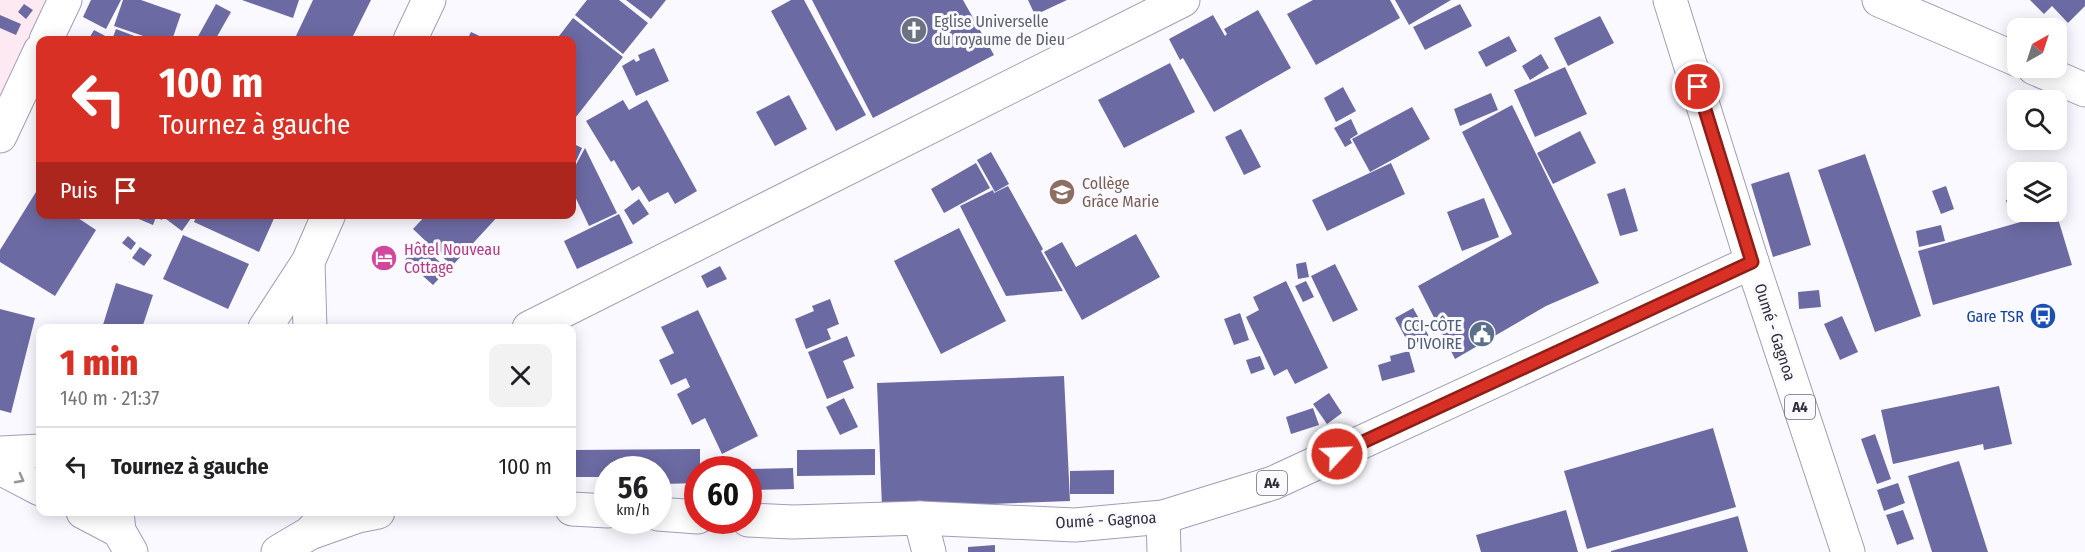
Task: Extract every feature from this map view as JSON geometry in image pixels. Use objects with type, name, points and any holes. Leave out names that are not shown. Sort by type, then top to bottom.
[{"type":"main road","points":[[48,36],[65,0]]},
{"type":"main road","points":[[412,36],[429,0]]},
{"type":"main road","points":[[537,324],[1183,0]]},
{"type":"main road","points":[[1670,0],[1752,262]]},
{"type":"main road","points":[[1879,0],[2007,55]]},
{"type":"main road","points":[[0,136],[36,60]]},
{"type":"main road","points":[[2057,78],[2085,90]]},
{"type":"main road","points":[[268,324],[308,262],[327,219]]},
{"type":"main road","points":[[308,262],[310,324]]},
{"type":"main road","name":"Oumé - Gagnoa","points":[[762,521],[793,522],[920,518],[1075,525],[1163,517],[1273,483],[1752,262],[1848,552]]},
{"type":"main road","points":[[0,453],[36,451]]},
{"type":"main road","points":[[0,468],[36,487]]},
{"type":"main road","points":[[576,509],[594,510]]},
{"type":"main road","points":[[89,516],[125,540]]},
{"type":"main road","points":[[278,552],[320,522],[358,516]]},
{"type":"main road","points":[[1163,517],[1164,552]]},
{"type":"main road","points":[[920,518],[929,552]]},
{"type":"shaded area","points":[[0,0],[50,0],[0,107]]},
{"type":"building","points":[[91,0],[121,0],[106,29],[83,17]]},
{"type":"building","points":[[123,0],[141,0],[181,14],[173,36],[143,36],[114,26]]},
{"type":"building","points":[[242,0],[299,0],[293,18]]},
{"type":"building","points":[[313,0],[371,0],[353,36],[296,36]]},
{"type":"building","points":[[587,0],[619,0],[648,23],[623,54],[575,15]]},
{"type":"building","points":[[626,0],[666,0],[651,19]]},
{"type":"building","points":[[791,0],[804,0],[866,115],[836,131],[771,11]]},
{"type":"building","points":[[812,0],[963,0],[994,55],[873,118]]},
{"type":"building","points":[[1028,0],[1067,0],[1035,15]]},
{"type":"building","points":[[1313,0],[1390,0],[1400,18],[1316,65],[1287,14]]},
{"type":"building","points":[[1395,0],[1451,0],[1409,25]]},
{"type":"building","points":[[2030,0],[2085,0],[2085,6],[2068,23],[2067,18],[2063,18],[2052,6],[2044,14]]},
{"type":"building","points":[[24,4],[33,10],[26,19],[18,12]]},
{"type":"building","points":[[216,4],[231,12],[217,36],[198,36]]},
{"type":"building","points":[[1460,4],[1472,26],[1425,50],[1413,27]]},
{"type":"building","points":[[1258,10],[1291,68],[1214,112],[1183,58],[1180,60],[1169,39],[1213,15],[1225,36],[1227,34],[1224,29]]},
{"type":"building","points":[[0,15],[21,24],[16,35],[0,28]]},
{"type":"building","points":[[1600,16],[1614,43],[1568,66],[1554,38]]},
{"type":"building","points":[[573,18],[623,57],[576,117],[576,36],[559,36]]},
{"type":"building","points":[[116,29],[134,36],[113,36]]},
{"type":"building","points":[[94,30],[105,36],[90,36]]},
{"type":"building","points":[[1509,36],[1517,51],[1486,67],[1478,52]]},
{"type":"building","points":[[654,48],[669,81],[636,96],[622,66],[634,59],[636,62],[640,60],[638,55]]},
{"type":"building","points":[[1541,54],[1549,68],[1530,80],[1522,66]]},
{"type":"building","points":[[1170,63],[1195,112],[1124,148],[1098,100]]},
{"type":"building","points":[[1565,67],[1587,114],[1535,137],[1514,90]]},
{"type":"building","points":[[1343,87],[1356,111],[1336,122],[1324,98]]},
{"type":"building","points":[[1491,93],[1498,110],[1460,126],[1454,109]]},
{"type":"building","points":[[789,95],[807,129],[775,146],[756,112]]},
{"type":"building","points":[[623,100],[629,110],[647,100],[697,191],[675,204],[668,192],[649,202],[639,186],[632,191],[614,160],[611,162],[586,121]]},
{"type":"building","points":[[1512,105],[1599,283],[1546,306],[1455,359],[1418,286],[1512,234],[1462,132]]},
{"type":"building","points":[[1412,107],[1430,139],[1370,172],[1352,139]]},
{"type":"building","points":[[1351,119],[1358,134],[1350,139],[1352,143],[1345,147],[1334,128]]},
{"type":"building","points":[[1241,129],[1261,167],[1244,175],[1225,137]]},
{"type":"building","points":[[1580,131],[1596,163],[1553,184],[1537,153]]},
{"type":"building","points":[[576,145],[582,148],[576,161]]},
{"type":"building","points":[[585,148],[617,213],[589,226],[576,198],[576,165]]},
{"type":"building","points":[[991,152],[1009,184],[995,192],[977,160]]},
{"type":"building","points":[[1865,154],[1921,316],[1875,332],[1818,170]]},
{"type":"building","points":[[976,163],[990,188],[944,213],[931,189]]},
{"type":"building","points":[[1391,163],[1405,194],[1327,231],[1312,200]]},
{"type":"building","points":[[1789,172],[1811,245],[1773,257],[1751,184]]},
{"type":"building","points":[[1008,186],[1063,291],[1006,296],[960,206],[993,190],[994,193]]},
{"type":"building","points":[[1946,186],[1954,209],[1941,214],[1932,191]]},
{"type":"building","points":[[1625,188],[1638,231],[1620,236],[1607,194]]},
{"type":"building","points":[[36,192],[36,219],[80,219],[96,230],[55,296],[0,262],[0,250]]},
{"type":"building","points":[[1484,198],[1499,237],[1462,251],[1447,212]]},
{"type":"building","points":[[639,199],[649,214],[633,225],[624,210]]},
{"type":"building","points":[[619,214],[633,243],[577,269],[564,241]]},
{"type":"building","points":[[139,219],[155,219],[153,225]]},
{"type":"building","points":[[166,219],[190,219],[182,231]]},
{"type":"building","points":[[195,219],[274,219],[259,252],[194,222]]},
{"type":"building","points":[[422,219],[495,219],[452,266],[413,229]]},
{"type":"building","points":[[2021,222],[2059,222],[2072,265],[1933,305],[1918,251]]},
{"type":"building","points":[[1941,225],[1945,241],[1919,247],[1916,231]]},
{"type":"building","points":[[959,228],[1006,321],[941,354],[894,261]]},
{"type":"building","points":[[1136,234],[1160,277],[1082,320],[1044,252],[1062,242],[1076,267]]},
{"type":"building","points":[[183,235],[249,264],[228,309],[163,279]]},
{"type":"building","points":[[128,236],[136,243],[131,250],[122,243]]},
{"type":"building","points":[[419,244],[448,269],[433,285],[405,260]]},
{"type":"building","points":[[140,247],[152,255],[144,266],[132,258]]},
{"type":"building","points":[[1306,262],[1309,277],[1298,279],[1296,264]]},
{"type":"building","points":[[1335,264],[1358,310],[1333,322],[1311,276]]},
{"type":"building","points":[[720,266],[727,279],[707,288],[701,276]]},
{"type":"building","points":[[1286,281],[1328,368],[1295,384],[1287,369],[1274,376],[1246,317],[1259,310],[1253,297]]},
{"type":"building","points":[[1306,281],[1314,297],[1303,302],[1295,286]]},
{"type":"building","points":[[116,283],[153,295],[143,324],[103,324]]},
{"type":"building","points":[[1819,290],[1821,307],[1799,309],[1798,292]]},
{"type":"building","points":[[830,299],[839,324],[827,329],[831,339],[806,349],[795,319],[814,311],[812,306]]},
{"type":"building","points":[[1413,308],[1430,338],[1411,348],[1395,318]]},
{"type":"building","points":[[0,309],[35,318],[11,413],[0,410]]},
{"type":"building","points":[[698,310],[758,436],[722,454],[705,418],[692,425],[677,394],[690,387],[686,378],[671,385],[659,360],[674,353],[661,327]]},
{"type":"building","points":[[1240,313],[1249,340],[1234,345],[1224,319]]},
{"type":"building","points":[[1842,316],[1858,352],[1840,360],[1824,324]]},
{"type":"building","points":[[847,336],[855,356],[843,361],[854,388],[827,399],[808,352]]},
{"type":"building","points":[[1409,351],[1415,372],[1382,381],[1378,365],[1391,361],[1390,356]]},
{"type":"building","points":[[1260,356],[1265,369],[1251,374],[1246,360]]},
{"type":"building","points":[[1064,376],[1070,501],[882,508],[877,383]]},
{"type":"building","points":[[1999,386],[2012,444],[1984,450],[1983,444],[1893,464],[1881,410]]},
{"type":"building","points":[[1329,393],[1342,413],[1327,424],[1313,404]]},
{"type":"building","points":[[844,398],[858,427],[840,435],[826,407]]},
{"type":"building","points":[[1313,408],[1319,425],[1291,434],[1286,417]]},
{"type":"building","points":[[1713,428],[1736,507],[1587,549],[1564,471]]},
{"type":"building","points":[[1875,434],[1891,479],[1877,484],[1861,439]]},
{"type":"building","points":[[700,449],[700,456],[684,456],[684,483],[672,484],[672,456],[594,456],[594,477],[576,477],[576,450]]},
{"type":"building","points":[[875,449],[875,475],[797,476],[797,450]]},
{"type":"building","points":[[1959,461],[1988,552],[1932,552],[1908,476]]},
{"type":"building","points":[[793,468],[794,489],[762,490],[762,469]]},
{"type":"building","points":[[1114,470],[1114,494],[1070,494],[1070,471]]},
{"type":"building","points":[[1898,483],[1905,503],[1884,511],[1877,490]]},
{"type":"building","points":[[1566,510],[1578,552],[1481,552],[1476,535]]},
{"type":"building","points":[[1903,510],[1914,539],[1897,545],[1886,515]]},
{"type":"building","points":[[1738,516],[1748,552],[1611,552],[1611,551]]},
{"type":"building","points":[[995,545],[995,552],[968,552],[968,547]]},
{"type":"place","name":"Eglise Universelle du royaume de Dieu","points":[[914,30]]},
{"type":"place","name":"Collège Grâce Marie","points":[[1062,192]]},
{"type":"place","name":"Hôtel Nouveau Cottage","points":[[384,258]]},
{"type":"place","name":"Gare TSR","points":[[2043,316]]},
{"type":"place","name":"CCI-CÔTE D'IVOIRE","points":[[1482,334]]},
{"type":"route","points":[[1337,454],[1752,262],[1698,87]]}]
